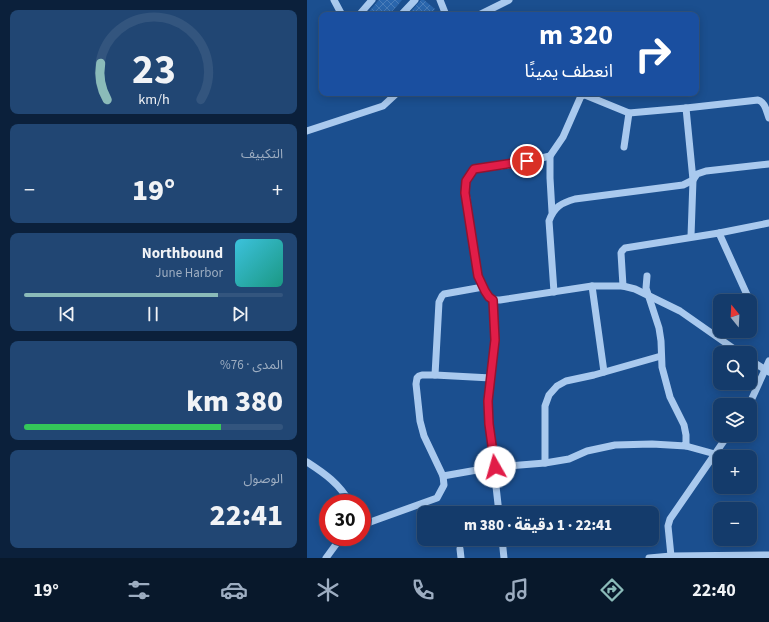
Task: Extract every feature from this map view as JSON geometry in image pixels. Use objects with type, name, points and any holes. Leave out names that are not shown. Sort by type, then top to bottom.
[{"type":"street","points":[[334,0],[340,12]]},
{"type":"street","points":[[362,12],[372,0]]},
{"type":"street","points":[[404,12],[415,0]]},
{"type":"street","points":[[440,0],[445,12]]},
{"type":"street","points":[[485,12],[509,0]]},
{"type":"street","points":[[307,131],[383,106],[394,96]]},
{"type":"street","points":[[554,292],[549,221],[552,212],[550,156],[563,137],[581,96]]},
{"type":"street","points":[[587,96],[629,113],[757,100],[762,101],[764,104],[769,118]]},
{"type":"street","points":[[686,108],[693,180],[691,236]]},
{"type":"street","points":[[624,148],[629,113]]},
{"type":"street","points":[[550,156],[516,164],[474,169],[468,176],[465,193],[478,276],[489,297],[493,300],[500,300],[592,286],[623,286],[635,289],[680,311],[730,346]]},
{"type":"street","points":[[552,212],[558,206],[575,199],[683,186],[693,180],[697,174],[706,171],[769,164]]},
{"type":"street","points":[[623,286],[621,253],[623,249],[769,223]]},
{"type":"street","points":[[719,233],[747,294]]},
{"type":"street","points":[[647,276],[647,288],[659,328],[662,367],[667,386],[685,430],[686,446]]},
{"type":"street","points":[[592,286],[604,372]]},
{"type":"street","points":[[435,375],[439,302],[441,296],[444,294],[483,287]]},
{"type":"street","points":[[493,300],[495,340],[488,401],[489,424],[498,506]]},
{"type":"street","points":[[545,463],[545,406],[549,395],[557,386],[566,381],[661,356]]},
{"type":"street","points":[[753,398],[767,371],[769,361]]},
{"type":"street","points":[[757,365],[767,371]]},
{"type":"street","points":[[371,522],[437,498],[444,485],[443,476],[424,436],[420,421],[416,384],[417,378],[422,375],[435,375],[491,378]]},
{"type":"street","points":[[443,476],[495,467],[545,463],[569,459],[587,452],[615,445],[652,444],[686,446],[713,453]]},
{"type":"street","points":[[671,556],[668,526],[669,519],[713,457]]},
{"type":"street","points":[[307,462],[331,479],[344,494]]},
{"type":"street","points":[[326,558],[335,546]]},
{"type":"street","points":[[503,546],[504,558]]},
{"type":"street","points":[[460,549],[461,558]]},
{"type":"street","points":[[649,558],[671,556],[736,557],[769,555]]},
{"type":"building","points":[[379,0],[402,0],[392,12],[369,12]]},
{"type":"building","points":[[421,0],[424,0],[435,9],[432,12],[411,12]]},
{"type":"route","points":[[495,467],[489,424],[488,401],[495,340],[495,315],[493,300],[485,291],[478,276],[465,187],[468,176],[474,169],[516,164],[527,161]]}]
